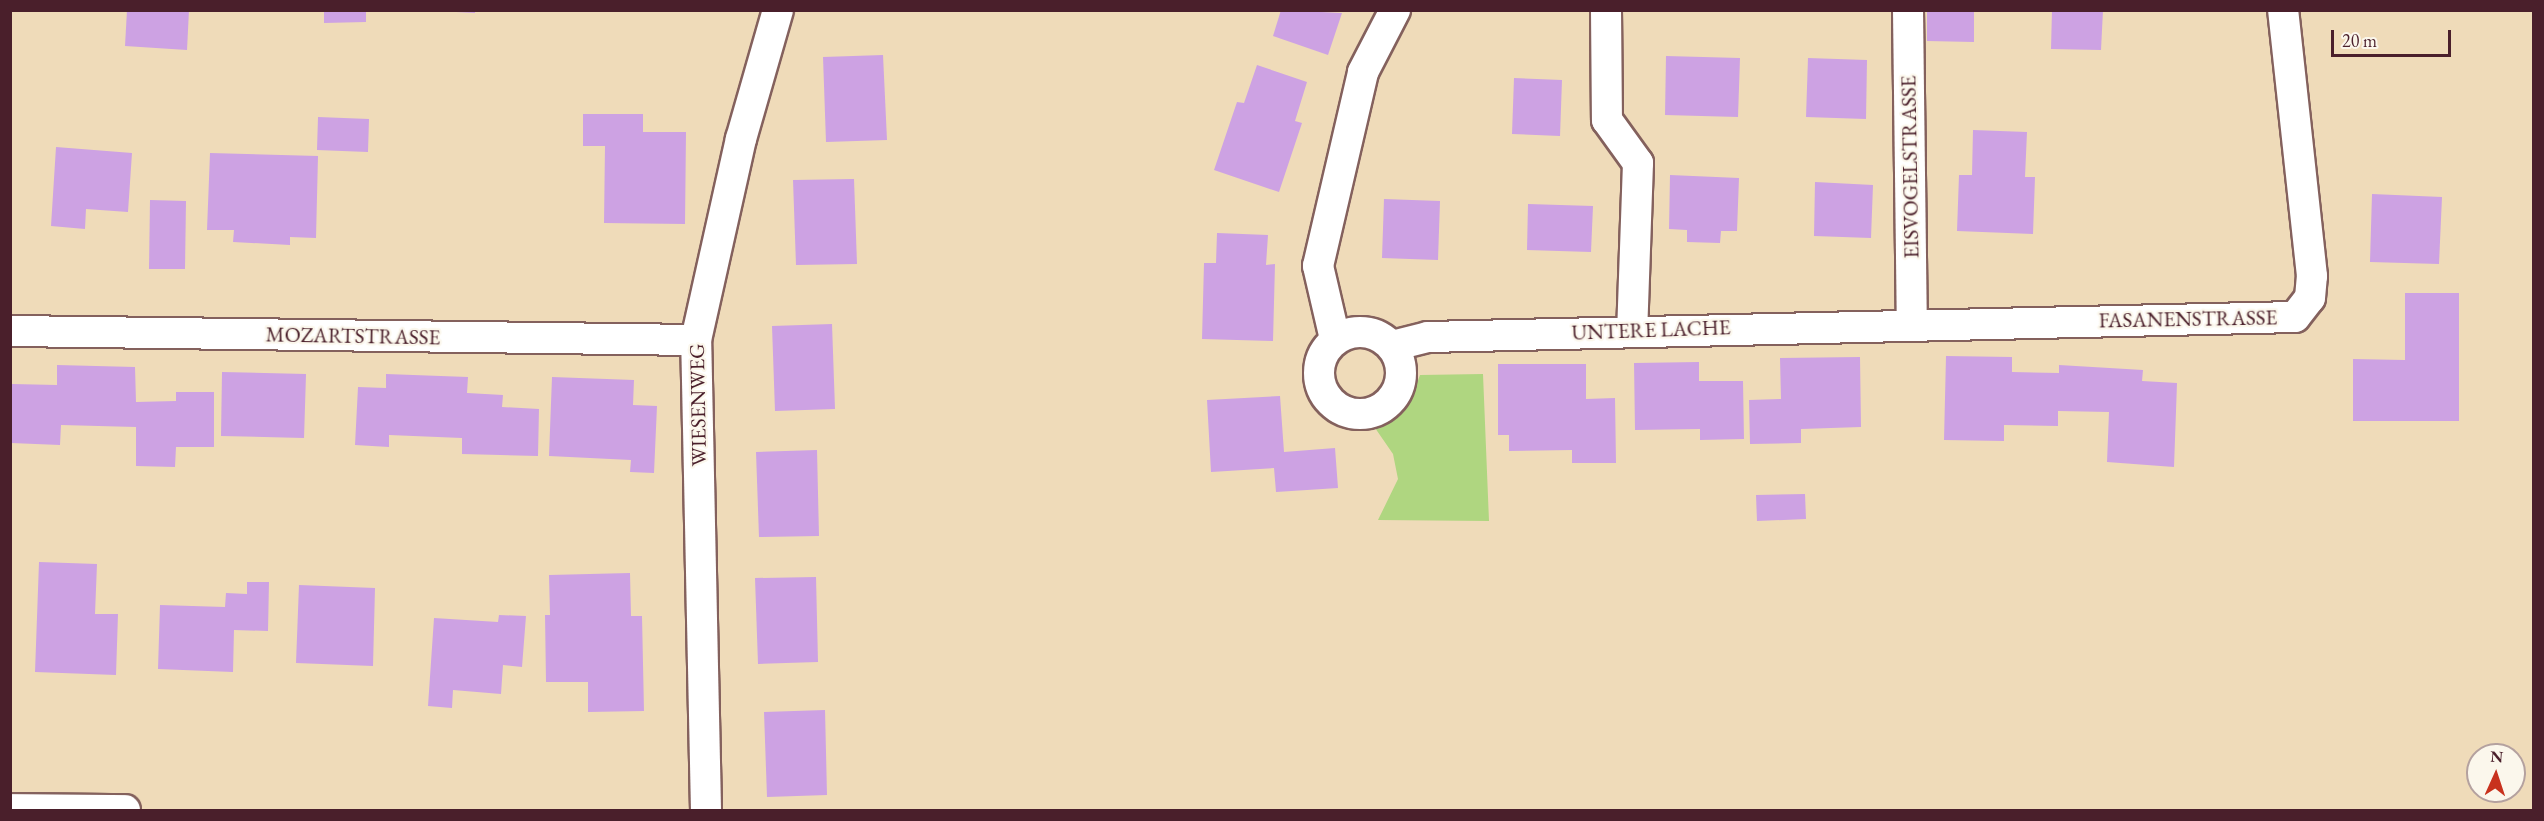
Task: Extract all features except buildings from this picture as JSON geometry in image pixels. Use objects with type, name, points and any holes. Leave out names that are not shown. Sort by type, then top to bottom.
[{"type":"street","name":"WIESENWEG","points":[[706,810],[696,340],[741,139],[778,10]]},
{"type":"street","points":[[1335,339],[1318,266],[1363,72],[1395,10]]},
{"type":"street","points":[[1606,10],[1607,120],[1638,162],[1632,331]]},
{"type":"street","name":"EISVOGELSTRASSE","points":[[1908,10],[1912,324]]},
{"type":"street","name":"FASANENSTRASSE","points":[[1912,324],[2295,317],[2310,298],[2312,276],[2283,10]]},
{"type":"street","name":"UNTERE LACHE","points":[[1392,346],[1428,337],[1912,324]]},
{"type":"street","name":"MOZARTSTRASSE","points":[[10,331],[696,340]]},
{"type":"street","points":[[1359,331],[1382,338],[1392,346],[1401,371],[1394,397],[1384,406],[1359,414],[1335,406],[1320,385],[1321,360],[1335,339],[1359,331]]},
{"type":"street","points":[[10,809],[125,810]]},
{"type":"green space","points":[[1483,374],[1489,521],[1378,520],[1398,479],[1393,454],[1373,425],[1394,414],[1412,397],[1420,375]]}]
